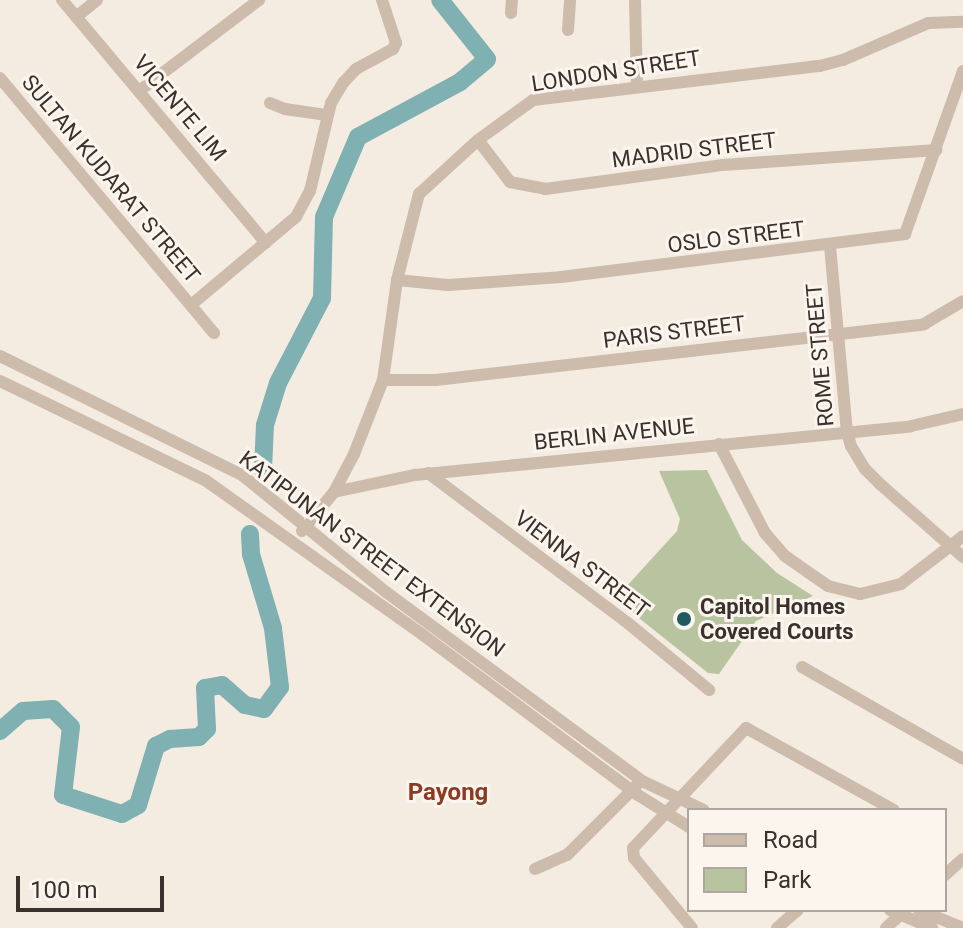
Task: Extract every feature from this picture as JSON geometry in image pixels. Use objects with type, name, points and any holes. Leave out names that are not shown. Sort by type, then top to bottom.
[{"type":"street","name":"VICENTE LIM","points":[[62,0],[266,243]]},
{"type":"street","points":[[76,17],[97,0]]},
{"type":"street","points":[[139,91],[259,0]]},
{"type":"street","name":"SULTAN KUDARAT STREET","points":[[191,305],[296,217],[310,191],[326,115],[343,83],[356,69],[393,49],[396,36],[382,0]]},
{"type":"street","points":[[568,30],[570,0]]},
{"type":"street","points":[[635,0],[637,85]]},
{"type":"street","name":"LONDON STREET","points":[[334,492],[383,380],[397,280],[419,194],[478,140],[533,100],[637,85],[820,66],[843,60],[928,23],[963,22]]},
{"type":"street","name":"OSLO STREET","points":[[397,280],[448,285],[561,277],[830,246],[905,234],[963,71]]},
{"type":"street","name":"SULTAN KUDARAT STREET","points":[[0,78],[214,333]]},
{"type":"street","points":[[270,103],[285,109],[326,115]]},
{"type":"street","name":"MADRID STREET","points":[[478,140],[510,182],[545,189],[723,165],[936,150]]},
{"type":"street","name":"ROME STREET","points":[[830,246],[847,432],[865,469],[963,557]]},
{"type":"street","name":"PARIS STREET","points":[[383,380],[436,380],[924,324],[963,301]]},
{"type":"street","name":"KATIPUNAN STREET EXTENSION","points":[[0,356],[242,475],[632,791],[687,826]]},
{"type":"street","name":"KATIPUNAN STREET EXTENSION","points":[[0,381],[205,480],[642,781],[700,808]]},
{"type":"street","name":"BERLIN AVENUE","points":[[334,492],[428,473],[911,426],[963,414]]},
{"type":"street","points":[[719,444],[765,533],[785,556],[828,586],[860,594],[901,584],[963,536]]},
{"type":"street","points":[[348,464],[363,485]]},
{"type":"street","name":"VIENNA STREET","points":[[428,473],[629,624],[709,690]]},
{"type":"street","points":[[291,541],[334,492]]},
{"type":"street","points":[[802,667],[963,759]]},
{"type":"street","points":[[692,928],[632,853],[664,814],[747,727],[890,808]]},
{"type":"street","points":[[535,869],[567,855],[642,781]]},
{"type":"street","points":[[947,873],[963,859]]},
{"type":"street","points":[[777,928],[796,912]]},
{"type":"street","points":[[900,912],[932,928]]},
{"type":"street","points":[[924,912],[963,928]]},
{"type":"green space","points":[[707,470],[742,540],[777,573],[813,596],[756,621],[719,674],[708,673],[615,599],[677,531],[680,519],[659,471]]},
{"type":"waterway","points":[[263,470],[265,425],[278,383],[322,298],[324,217],[358,137],[460,82],[487,59],[440,0]]},
{"type":"waterway","points":[[0,731],[23,711],[53,709],[71,727],[63,795],[122,814],[138,805],[156,746],[170,739],[199,737],[207,729],[205,688],[222,685],[245,705],[264,709],[280,687],[273,628],[251,554],[250,534]]},
{"type":"place","name":"Capitol Homes Covered Courts","points":[[684,619]]},
{"type":"district","name":"Payong","points":[[448,793]]}]
